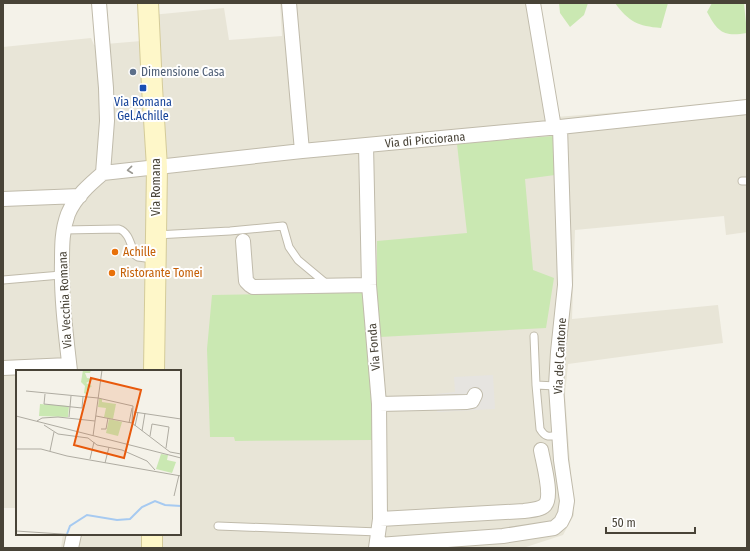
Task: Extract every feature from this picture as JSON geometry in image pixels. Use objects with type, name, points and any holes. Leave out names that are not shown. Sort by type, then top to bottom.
[{"type":"main road","name":"Via Romana","points":[[148,3],[157,167],[154,370]]},
{"type":"main road","points":[[152,535],[152,548]]},
{"type":"street","points":[[99,3],[106,88],[107,121],[104,173]]},
{"type":"street","points":[[289,3],[302,151]]},
{"type":"street","name":"Via del Cantone","points":[[378,536],[505,542],[554,528],[561,522],[565,514],[568,501],[562,460],[556,386],[565,285],[557,127],[533,3]]},
{"type":"street","name":"Via di Picciorana","points":[[104,173],[302,151],[557,127],[747,107]]},
{"type":"street","name":"Via Fonda","points":[[366,145],[369,285],[379,404],[378,536]]},
{"type":"street","name":"Via Vecchia Romana","points":[[69,368],[61,275],[63,230],[68,213],[80,196],[87,187],[104,173]]},
{"type":"street","points":[[3,199],[80,196]]},
{"type":"street","points":[[243,241],[246,281],[250,286],[369,285]]},
{"type":"street","points":[[3,368],[69,368]]},
{"type":"street","points":[[379,404],[467,402],[472,401],[475,395]]},
{"type":"street","points":[[378,536],[542,507],[546,504],[549,496],[541,450]]},
{"type":"street","points":[[71,548],[74,535]]},
{"type":"lane","points":[[156,235],[230,231],[283,226],[289,247],[298,260],[328,286]]},
{"type":"lane","points":[[63,230],[123,230],[135,255],[138,257],[156,259]]},
{"type":"lane","points":[[3,280],[61,275]]},
{"type":"lane","points":[[534,336],[540,429],[544,435],[547,436],[560,435]]},
{"type":"lane","points":[[536,385],[556,386]]},
{"type":"lane","points":[[218,526],[378,536]]},
{"type":"shaded area","points":[[280,3],[539,3],[556,117],[747,102],[747,232],[726,235],[724,216],[575,230],[572,319],[718,305],[723,343],[568,364],[565,395],[574,515],[563,535],[523,548],[61,548],[63,535],[181,535],[181,370],[16,370],[16,508],[3,508],[3,47],[91,38],[94,45],[141,41],[141,16],[224,8],[229,40],[282,36]]},
{"type":"shaded area","points":[[493,375],[495,409],[437,412],[436,394],[455,392],[454,377]]},
{"type":"green space","points":[[559,3],[588,3],[584,15],[570,27],[560,13]]},
{"type":"green space","points":[[615,3],[668,3],[661,28],[646,26],[635,22],[625,15]]},
{"type":"green space","points":[[712,3],[744,3],[747,33],[732,34],[722,32],[707,12]]},
{"type":"green space","points":[[553,136],[555,175],[525,179],[533,270],[554,278],[546,328],[380,337],[377,317],[377,241],[467,233],[457,144]]},
{"type":"green space","points":[[366,292],[373,440],[235,441],[234,437],[210,437],[207,349],[212,295]]},
{"type":"place","name":"Dimensione Casa","points":[[133,72]]},
{"type":"place","name":"Via Romana Gel.Achille","points":[[143,88]]},
{"type":"place","name":"Achille","points":[[115,252]]},
{"type":"place","name":"Ristorante Tomei","points":[[112,273]]}]
